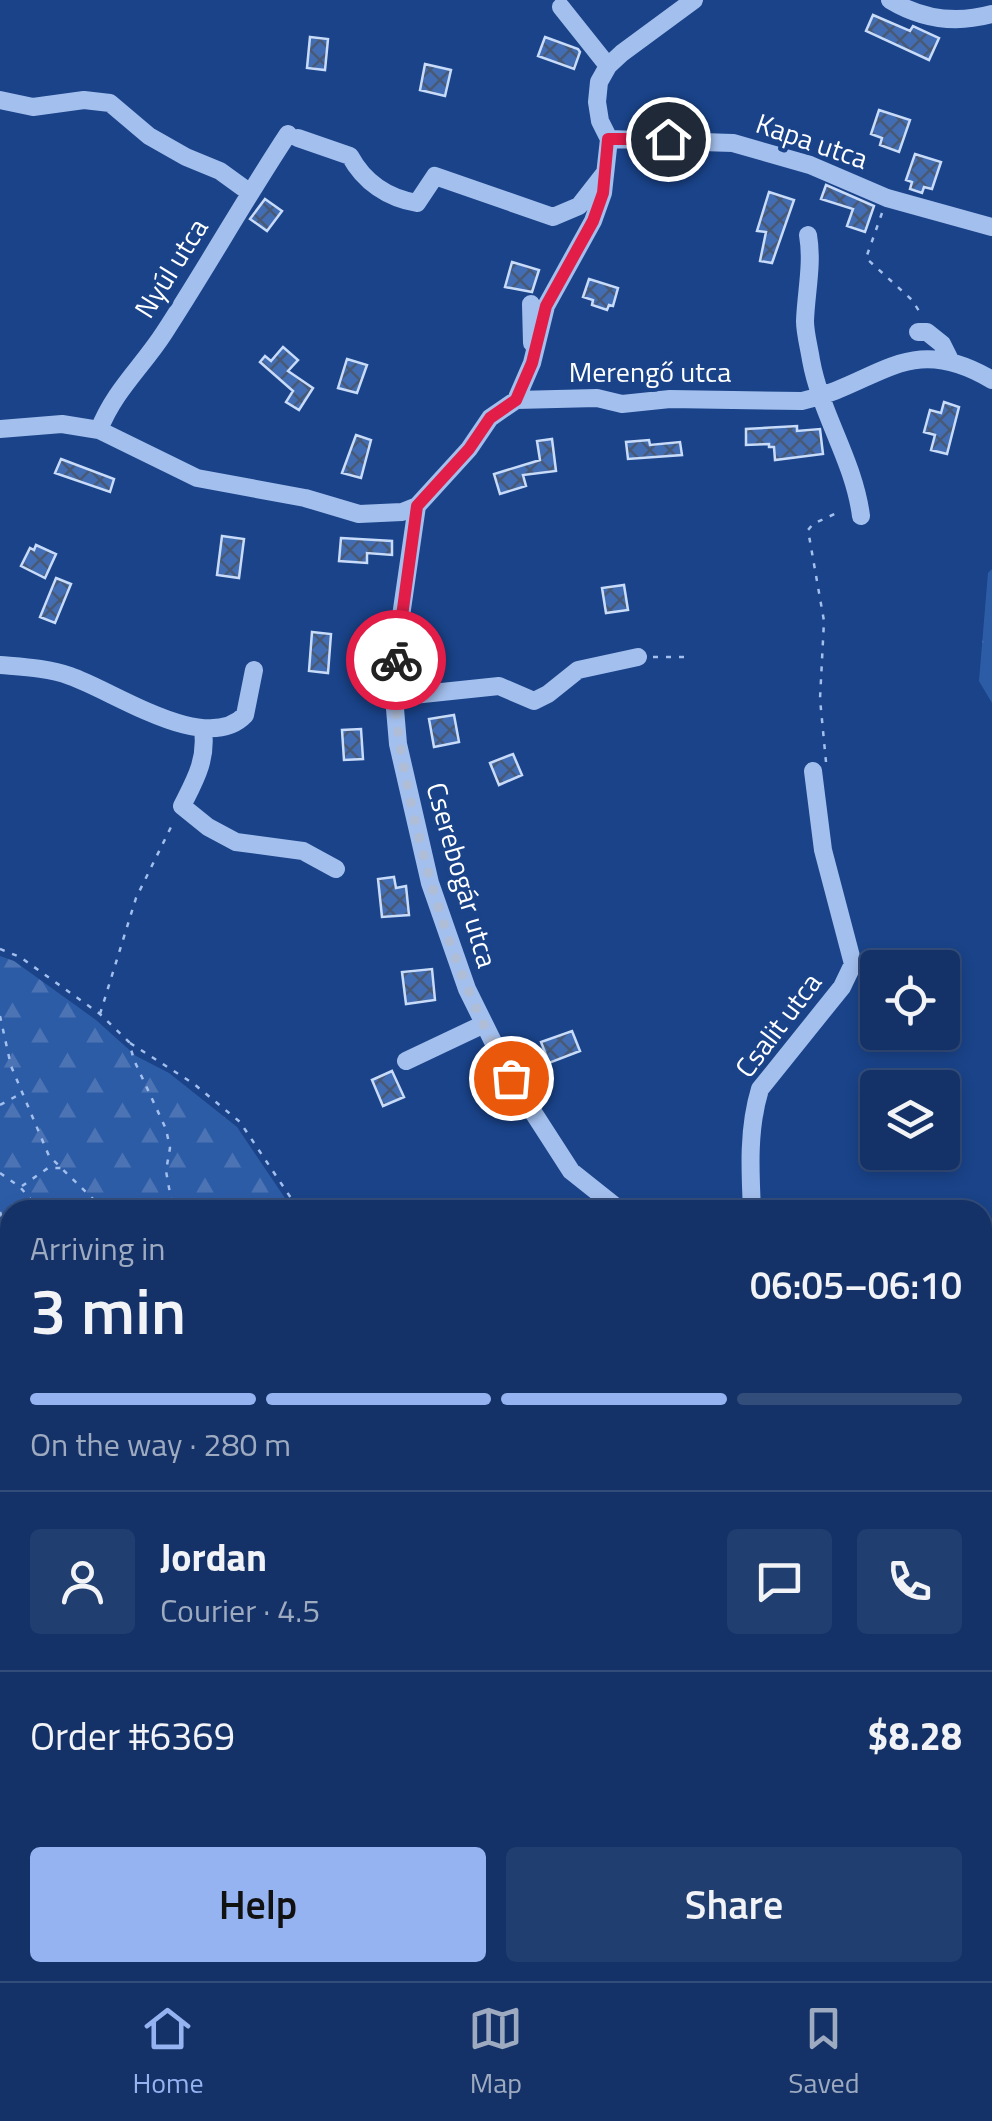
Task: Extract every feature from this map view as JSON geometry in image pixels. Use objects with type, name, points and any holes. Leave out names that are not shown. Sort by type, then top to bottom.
[{"type":"street","points":[[0,429],[62,424],[99,430],[197,478],[305,498],[359,514],[402,512],[417,506],[469,449],[490,418],[516,400],[532,363],[546,306],[593,221],[603,193],[608,139],[597,102],[608,66],[694,0]]},
{"type":"street","points":[[890,0],[936,18],[965,20],[992,14]]},
{"type":"street","points":[[560,7],[608,66]]},
{"type":"street","points":[[0,100],[33,107],[84,100],[110,102],[149,136],[220,171],[250,192]]},
{"type":"street","name":"Nyúl utca","points":[[99,430],[120,388],[162,336],[250,192],[293,136],[350,156],[359,172],[395,199],[417,203],[435,176],[553,217],[580,206],[604,174]]},
{"type":"street","name":"Kapa utca","points":[[608,139],[732,143],[810,165],[888,198],[992,227]]},
{"type":"street","points":[[808,235],[812,253],[805,328],[819,397],[854,478],[860,508]]},
{"type":"street","points":[[530,304],[532,363]]},
{"type":"street","points":[[922,326],[942,344],[950,360],[992,380]]},
{"type":"street","name":"Merengő utca","points":[[516,400],[596,398],[622,404],[670,398],[802,401],[876,370],[926,358],[950,360]]},
{"type":"street","name":"Cserebogár utca","points":[[417,506],[394,696],[398,744],[430,883],[482,1025],[571,1171],[607,1200]]},
{"type":"street","points":[[394,696],[498,686],[534,701],[578,670],[638,657]]},
{"type":"street","points":[[0,665],[67,674],[185,726],[211,730],[237,723],[245,715],[254,670]]},
{"type":"street","points":[[211,730],[202,766],[182,806],[208,827],[236,842],[303,852],[336,870]]},
{"type":"street","name":"Csalit utca","points":[[752,1200],[751,1135],[760,1089],[842,987],[852,964],[830,878],[820,771]]},
{"type":"street","points":[[406,1061],[482,1025]]},
{"type":"path","points":[[888,198],[866,258],[912,300],[922,326]]},
{"type":"path","points":[[820,771],[824,621],[808,530],[813,524],[860,508]]},
{"type":"path","points":[[638,657],[686,657]]},
{"type":"path","points":[[100,1014],[136,898],[182,806]]},
{"type":"path","points":[[0,949],[20,957],[100,1014],[129,1044],[194,1084],[240,1122],[292,1200]]},
{"type":"path","points":[[0,1016],[11,1066],[50,1156],[95,1200]]},
{"type":"path","points":[[129,1044],[166,1129],[170,1148],[166,1172],[171,1200]]},
{"type":"path","points":[[0,1105],[23,1092]]},
{"type":"path","points":[[20,1187],[48,1168],[62,1168]]},
{"type":"path","points":[[0,1172],[31,1200]]},
{"type":"green space","points":[[992,569],[992,703],[979,681],[988,573]]},
{"type":"green space","points":[[0,956],[14,961],[96,1020],[136,1056],[169,1073],[237,1127],[286,1200],[0,1200]]},
{"type":"building","points":[[873,15],[939,38],[929,60],[866,31]]},
{"type":"building","points":[[310,37],[328,39],[325,70],[307,68]]},
{"type":"building","points":[[545,37],[578,49],[574,69],[538,56]]},
{"type":"building","points":[[425,64],[451,70],[445,96],[420,90]]},
{"type":"building","points":[[879,110],[910,120],[899,152],[880,145],[882,138],[871,134]]},
{"type":"building","points":[[915,154],[941,162],[932,189],[924,187],[922,193],[910,189],[912,182],[906,180]]},
{"type":"building","points":[[826,185],[874,206],[865,232],[847,226],[853,209],[821,199]]},
{"type":"building","points":[[769,192],[794,200],[772,263],[760,261],[766,232],[757,231]]},
{"type":"building","points":[[265,199],[282,211],[267,231],[250,219]]},
{"type":"building","points":[[512,262],[539,270],[532,292],[505,287]]},
{"type":"building","points":[[589,279],[618,288],[613,306],[609,305],[607,310],[583,297]]},
{"type":"building","points":[[283,347],[298,360],[288,371],[313,388],[299,410],[286,402],[293,391],[260,362],[265,356],[271,361]]},
{"type":"building","points":[[347,359],[367,365],[357,393],[338,388]]},
{"type":"building","points":[[944,402],[959,407],[947,454],[931,450],[935,435],[924,432],[930,410],[941,413]]},
{"type":"building","points":[[797,426],[797,431],[820,429],[823,454],[775,460],[774,447],[769,444],[746,445],[746,429]]},
{"type":"building","points":[[356,435],[371,440],[361,478],[342,473]]},
{"type":"building","points":[[552,439],[556,471],[523,475],[526,486],[500,494],[494,474],[540,460],[537,441]]},
{"type":"building","points":[[649,440],[650,445],[680,442],[682,455],[628,459],[626,442]]},
{"type":"building","points":[[61,459],[114,479],[110,492],[55,473]]},
{"type":"building","points":[[222,536],[244,539],[239,578],[217,575]]},
{"type":"building","points":[[341,538],[392,541],[392,555],[367,553],[367,563],[339,561]]},
{"type":"building","points":[[36,545],[56,554],[45,578],[21,566],[30,548],[34,550]]},
{"type":"building","points":[[56,578],[71,584],[55,623],[40,617]]},
{"type":"building","points":[[624,585],[628,610],[606,613],[602,588]]},
{"type":"building","points":[[312,632],[331,634],[328,673],[309,671]]},
{"type":"building","points":[[454,715],[459,742],[434,747],[429,719]]},
{"type":"building","points":[[361,729],[363,759],[344,760],[342,730]]},
{"type":"building","points":[[513,754],[522,775],[499,785],[490,763]]},
{"type":"building","points":[[394,877],[396,888],[406,886],[409,915],[382,917],[378,879]]},
{"type":"building","points":[[432,969],[435,1000],[406,1004],[402,972]]},
{"type":"building","points":[[572,1031],[580,1051],[549,1063],[541,1042]]},
{"type":"building","points":[[392,1071],[404,1097],[383,1106],[372,1080]]},
{"type":"building","points":[[496,1076],[510,1106],[494,1113],[481,1083]]},
{"type":"way so far","points":[[396,660],[398,744],[430,883],[466,989],[511,1078]]},
{"type":"route","points":[[396,660],[417,506],[469,449],[490,418],[516,400],[532,363],[546,306],[565,277],[603,193],[608,139],[668,139]]}]
